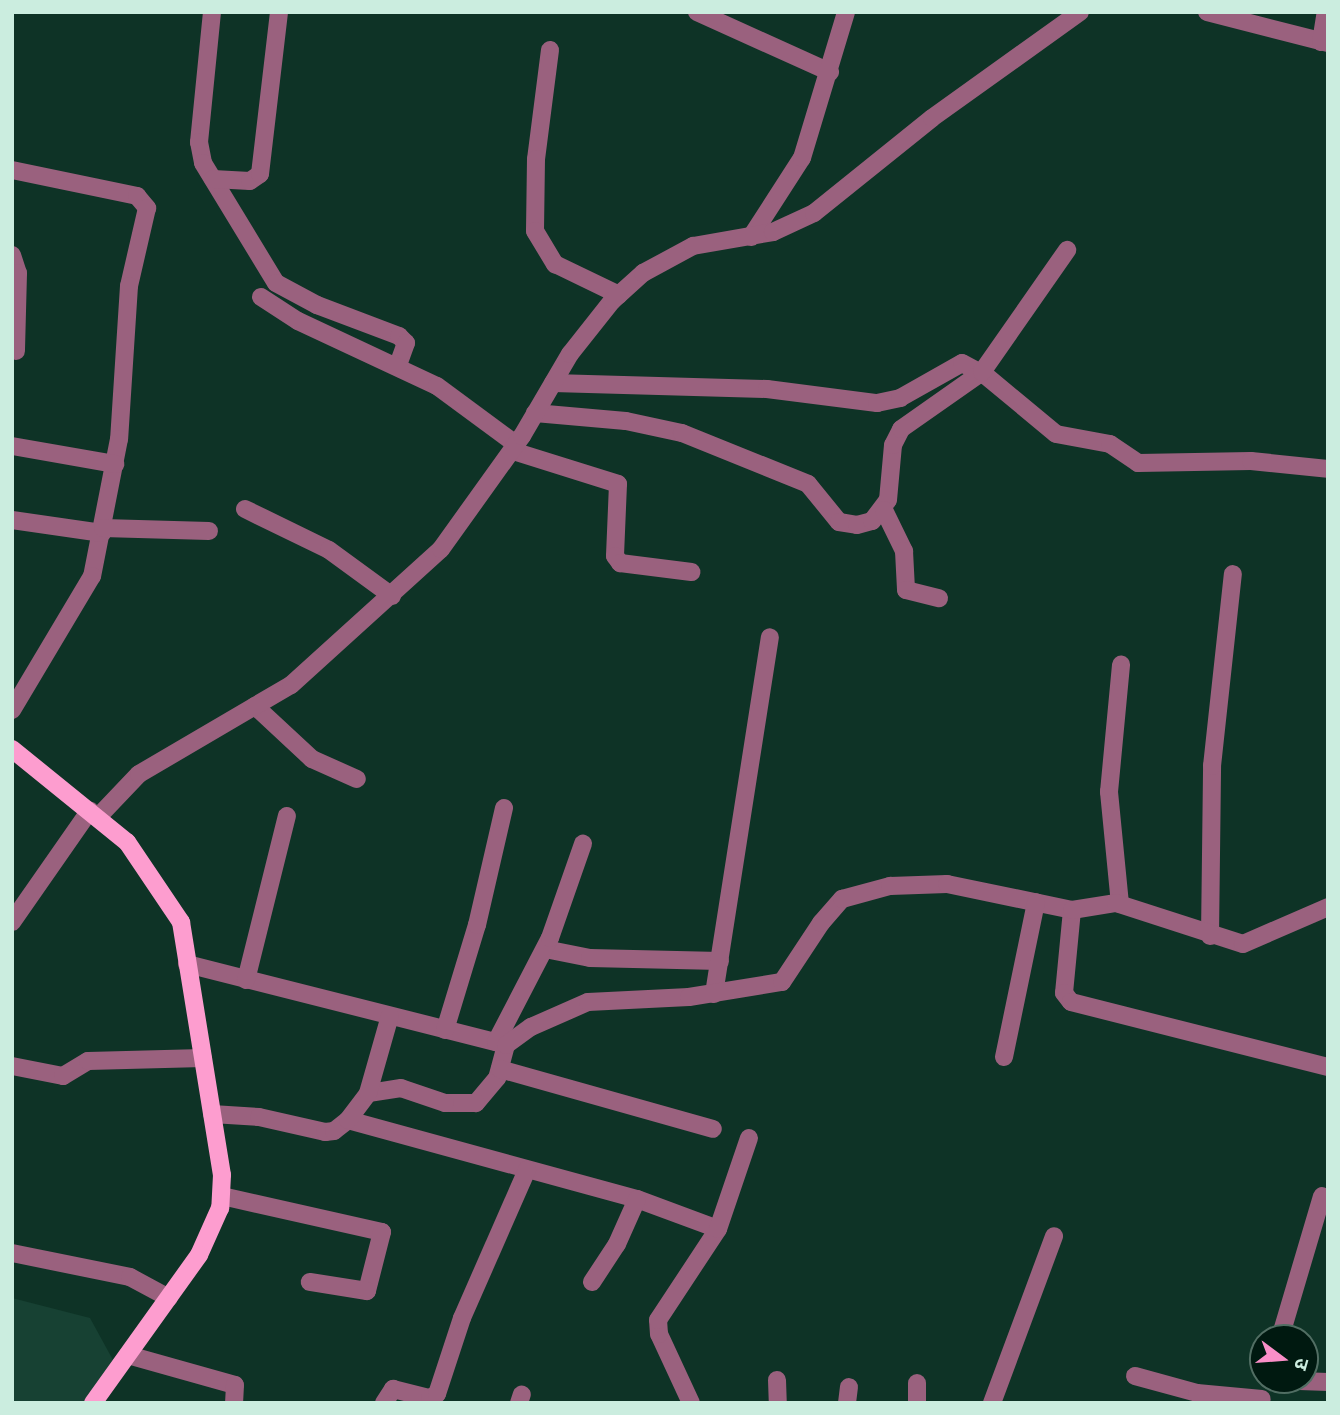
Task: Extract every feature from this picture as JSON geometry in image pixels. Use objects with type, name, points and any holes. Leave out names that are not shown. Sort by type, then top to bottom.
[{"type":"main road","points":[[12,748],[127,842],[181,922],[214,1122],[222,1196],[204,1247],[93,1403]]},
{"type":"street","points":[[212,12],[199,142],[202,163],[276,283],[317,305],[399,337],[406,343],[398,365]]},
{"type":"street","points":[[213,179],[250,181],[260,174],[279,12]]},
{"type":"street","points":[[697,12],[830,72]]},
{"type":"street","points":[[751,237],[802,158],[846,12]]},
{"type":"street","points":[[12,922],[94,813],[139,774],[291,685],[392,596],[456,533],[515,448],[553,383],[619,295],[683,250],[751,237],[814,213],[932,118],[1080,12]]},
{"type":"street","points":[[1207,12],[1324,42],[1326,12]]},
{"type":"street","points":[[550,50],[536,159],[535,231],[548,255],[564,270],[619,295]]},
{"type":"street","points":[[12,170],[137,196],[148,208],[129,286],[115,464],[92,576],[12,710]]},
{"type":"street","points":[[939,598],[906,590],[905,551],[884,510],[893,445],[901,429],[974,368],[1067,250]]},
{"type":"street","points":[[12,255],[18,273],[16,351]]},
{"type":"street","points":[[261,297],[298,321],[398,365],[437,386],[515,448],[618,484],[615,556],[620,563],[691,572]]},
{"type":"street","points":[[553,383],[767,389],[869,403],[900,398],[954,364],[974,368],[1056,435],[1101,441],[1138,463],[1251,461],[1328,469]]},
{"type":"street","points":[[536,413],[626,421],[682,433],[808,484],[834,517],[847,525],[872,521],[884,510]]},
{"type":"street","points":[[12,446],[115,464]]},
{"type":"street","points":[[246,509],[329,550],[392,596]]},
{"type":"street","points":[[12,520],[103,531],[209,531]]},
{"type":"street","points":[[1210,936],[1212,766],[1233,574]]},
{"type":"street","points":[[714,994],[771,637]]},
{"type":"street","points":[[1120,904],[1109,792],[1121,665]]},
{"type":"street","points":[[255,706],[312,759],[357,779]]},
{"type":"street","points":[[445,1030],[477,925],[504,808]]},
{"type":"street","points":[[246,980],[286,816]]},
{"type":"street","points":[[368,1093],[401,1088],[467,1105],[485,1096],[500,1069],[501,1043],[545,949],[583,844]]},
{"type":"street","points":[[187,964],[501,1043],[588,1002],[714,994],[782,982],[833,908],[868,890],[947,884],[1072,910],[1120,904],[1210,936],[1251,942],[1328,907]]},
{"type":"street","points":[[1004,1057],[1036,902]]},
{"type":"street","points":[[1072,910],[1064,993],[1071,1002],[1328,1067]]},
{"type":"street","points":[[545,949],[590,958],[720,961]]},
{"type":"street","points":[[214,1122],[259,1117],[325,1132],[334,1131],[348,1120],[368,1093],[390,1016]]},
{"type":"street","points":[[12,1066],[64,1076],[88,1061],[203,1058]]},
{"type":"street","points":[[500,1069],[713,1129]]},
{"type":"street","points":[[348,1120],[637,1199],[718,1229]]},
{"type":"street","points":[[691,1403],[659,1334],[658,1320],[718,1229],[749,1138]]},
{"type":"street","points":[[384,1403],[393,1390],[436,1396],[472,1291],[508,1222],[527,1170]]},
{"type":"street","points":[[222,1196],[382,1232],[367,1291],[310,1282]]},
{"type":"street","points":[[1284,1324],[1322,1196]]},
{"type":"street","points":[[592,1282],[622,1234],[637,1199]]},
{"type":"street","points":[[992,1403],[1054,1237]]},
{"type":"street","points":[[12,1253],[130,1277],[169,1298]]},
{"type":"street","points":[[128,1355],[235,1385],[234,1403]]},
{"type":"street","points":[[1135,1376],[1197,1393],[1260,1401]]},
{"type":"street","points":[[776,1380],[778,1403]]},
{"type":"street","points":[[917,1383],[917,1403]]},
{"type":"shaded area","points":[[12,1298],[90,1318],[113,1360],[85,1403],[12,1403]]}]
